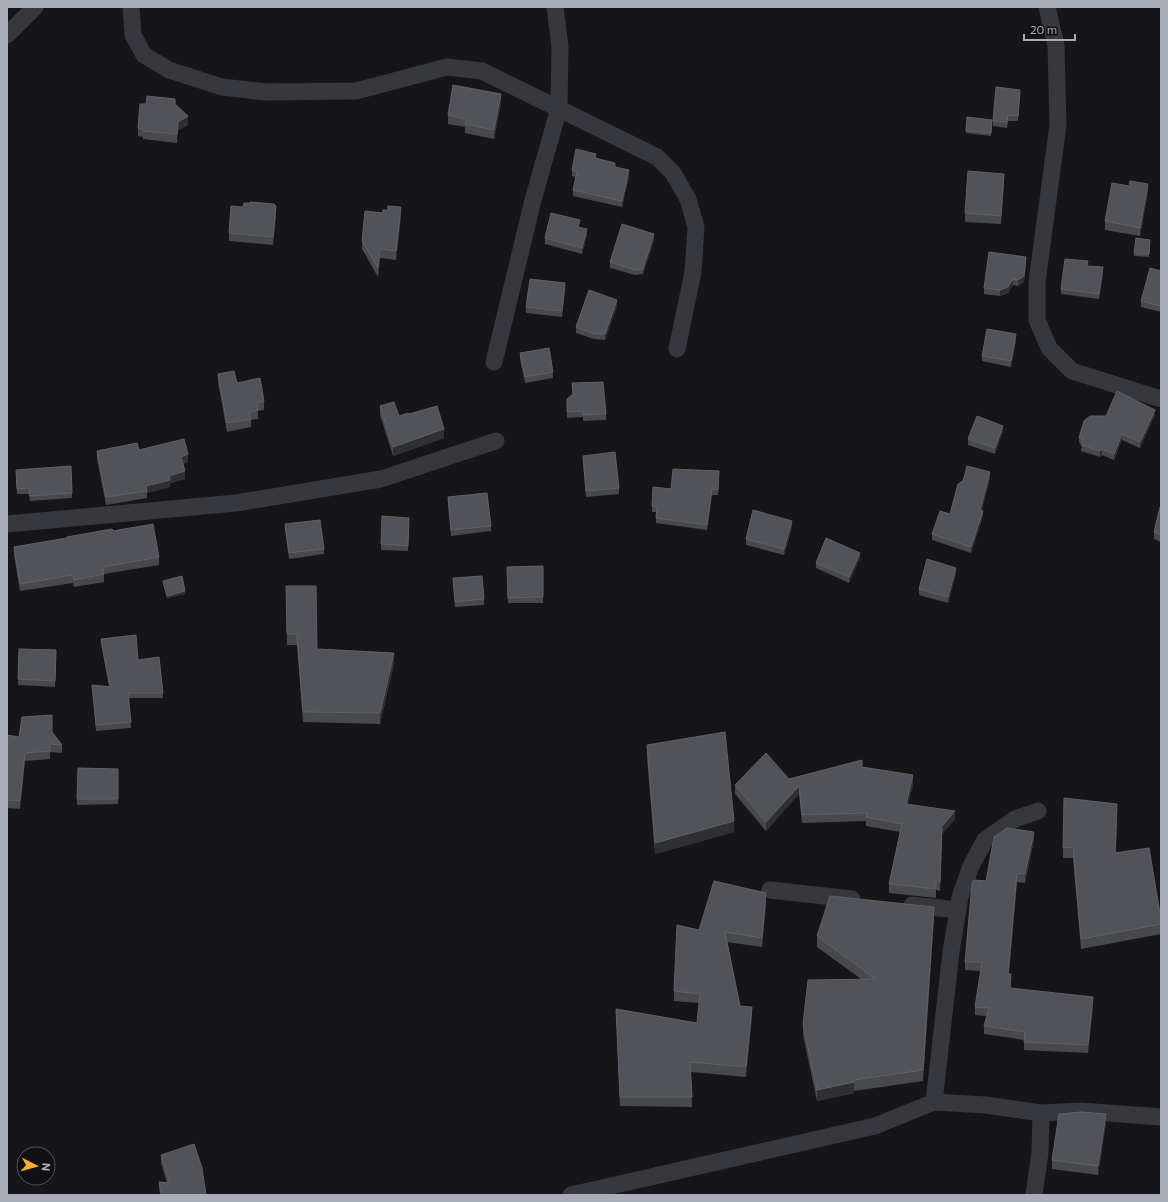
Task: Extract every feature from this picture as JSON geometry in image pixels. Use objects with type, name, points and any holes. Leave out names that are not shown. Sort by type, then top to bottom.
[{"type":"street","points":[[7,34],[34,7]]},
{"type":"street","points":[[131,7],[133,35],[144,55],[168,70],[222,87],[266,92],[356,91],[447,67],[482,71],[657,157],[674,173],[688,199],[696,227],[693,272],[677,349]]},
{"type":"street","points":[[494,362],[533,200],[559,108],[560,47],[555,7]]},
{"type":"street","points":[[1047,7],[1056,45],[1058,125],[1037,282],[1037,320],[1049,348],[1072,371],[1161,399]]},
{"type":"street","points":[[7,524],[236,503],[380,479],[496,441]]},
{"type":"street","points":[[934,1102],[951,952],[960,897],[971,866],[985,840],[1015,819],[1038,811]]},
{"type":"street","points":[[770,890],[872,901]]},
{"type":"street","points":[[895,903],[958,910]]},
{"type":"street","points":[[571,1195],[875,1126],[934,1102],[986,1105],[1041,1113],[1081,1111],[1161,1117]]},
{"type":"street","points":[[1034,1195],[1040,1153],[1041,1113]]},
{"type":"building","points":[[453,85],[501,94],[494,130],[465,124],[466,119],[448,115]]},
{"type":"building","points":[[996,87],[1020,90],[1018,116],[1008,115],[1007,122],[993,121]]},
{"type":"building","points":[[147,96],[175,99],[175,104],[188,116],[178,122],[177,134],[143,131],[143,129],[138,128],[140,104],[146,104]]},
{"type":"building","points":[[967,117],[992,120],[991,133],[966,131]]},
{"type":"building","points":[[576,149],[596,154],[595,158],[615,163],[615,167],[629,170],[622,201],[573,190],[577,172],[572,170]]},
{"type":"building","points":[[968,171],[1004,174],[1001,216],[965,213]]},
{"type":"building","points":[[1130,181],[1148,184],[1140,228],[1105,221],[1112,183],[1129,186]]},
{"type":"building","points":[[244,203],[274,204],[276,206],[273,237],[229,233],[231,206],[243,207]]},
{"type":"building","points":[[388,206],[401,207],[396,251],[380,249],[378,268],[362,241],[365,211],[382,213],[383,210],[388,210]]},
{"type":"building","points":[[551,213],[580,220],[578,227],[587,229],[582,248],[545,238]]},
{"type":"building","points":[[622,224],[654,234],[643,269],[635,270],[610,262]]},
{"type":"building","points":[[1136,238],[1150,240],[1149,254],[1134,253]]},
{"type":"building","points":[[989,252],[1026,257],[1024,276],[1018,280],[1013,279],[1008,287],[1000,290],[984,288]]},
{"type":"building","points":[[1065,259],[1088,261],[1087,266],[1103,267],[1099,294],[1061,289]]},
{"type":"building","points":[[1150,268],[1161,271],[1161,306],[1141,301]]},
{"type":"building","points":[[530,279],[565,283],[562,311],[526,307]]},
{"type":"building","points":[[589,290],[617,300],[605,334],[594,334],[576,327]]},
{"type":"building","points":[[987,329],[1016,334],[1011,361],[982,356]]},
{"type":"building","points":[[549,348],[553,372],[525,377],[520,353]]},
{"type":"building","points":[[234,371],[237,383],[260,378],[264,401],[257,403],[258,410],[249,412],[251,419],[227,423],[218,374]]},
{"type":"building","points":[[603,382],[606,414],[583,415],[583,411],[567,412],[567,399],[573,394],[572,383]]},
{"type":"building","points":[[1117,391],[1155,410],[1140,442],[1122,434],[1114,454],[1102,449],[1100,451],[1081,445],[1083,439],[1079,438],[1084,421],[1090,416],[1106,416]]},
{"type":"building","points":[[394,402],[399,416],[437,406],[444,429],[393,447],[380,406]]},
{"type":"building","points":[[977,416],[1003,426],[995,448],[968,439]]},
{"type":"building","points":[[184,439],[188,454],[181,457],[185,471],[169,476],[170,480],[146,486],[147,491],[106,497],[97,451],[137,443],[139,450]]},
{"type":"building","points":[[615,452],[619,488],[586,491],[583,456]]},
{"type":"building","points":[[71,466],[72,493],[30,496],[29,488],[17,489],[16,470]]},
{"type":"building","points":[[967,466],[990,472],[980,510],[983,511],[971,547],[932,534],[940,511],[950,514],[958,484],[963,481]]},
{"type":"building","points":[[673,469],[719,471],[718,490],[712,489],[707,525],[656,518],[657,507],[652,506],[653,487],[671,489]]},
{"type":"building","points":[[487,493],[491,526],[451,530],[448,497]]},
{"type":"building","points":[[1160,507],[1161,508],[1161,535],[1154,532]]},
{"type":"building","points":[[753,510],[792,521],[784,549],[746,539]]},
{"type":"building","points":[[382,516],[409,518],[408,546],[381,544]]},
{"type":"building","points":[[320,520],[324,549],[289,553],[285,524]]},
{"type":"building","points":[[153,524],[159,557],[103,567],[104,574],[74,580],[73,575],[20,584],[14,547],[112,529],[113,531]]},
{"type":"building","points":[[826,538],[860,553],[849,577],[816,563]]},
{"type":"building","points":[[927,559],[956,568],[948,597],[919,589]]},
{"type":"building","points":[[543,566],[543,597],[508,598],[507,567]]},
{"type":"building","points":[[182,576],[185,591],[167,596],[163,581]]},
{"type":"building","points":[[482,576],[484,599],[455,602],[453,578]]},
{"type":"building","points":[[286,586],[316,586],[317,649],[394,653],[380,713],[303,712],[297,634],[287,634]]},
{"type":"building","points":[[136,635],[138,660],[159,657],[163,693],[128,693],[131,722],[96,725],[92,685],[110,687],[101,639]]},
{"type":"building","points":[[19,649],[56,650],[55,681],[18,679]]},
{"type":"building","points":[[52,715],[52,732],[62,745],[50,744],[50,751],[25,753],[20,801],[7,800],[7,735],[19,737],[22,717]]},
{"type":"building","points":[[725,732],[734,821],[655,843],[647,745]]},
{"type":"building","points":[[766,753],[789,779],[862,760],[862,767],[913,775],[906,804],[955,811],[942,826],[940,882],[936,882],[936,889],[889,884],[902,824],[866,817],[867,813],[802,815],[799,786],[766,822],[735,785]]},
{"type":"building","points":[[78,768],[118,769],[118,799],[77,799]]},
{"type":"building","points":[[1064,798],[1117,804],[1115,853],[1149,848],[1161,924],[1081,939],[1073,847],[1063,848]]},
{"type":"building","points":[[1007,828],[1034,832],[1025,874],[1017,873],[1008,974],[1011,974],[1010,988],[1093,997],[1088,1045],[1024,1042],[1025,1032],[984,1026],[989,1008],[975,1007],[982,962],[965,962],[972,884],[974,880],[986,881],[994,837]]},
{"type":"building","points":[[714,881],[766,893],[762,938],[725,932],[740,1006],[752,1007],[746,1067],[690,1062],[692,1097],[620,1097],[616,1009],[697,1023],[700,994],[674,991],[677,925],[699,930]]},
{"type":"building","points":[[830,896],[934,907],[923,1070],[854,1080],[854,1082],[817,1090],[803,1024],[808,980],[875,979],[817,936]]},
{"type":"building","points":[[1081,1112],[1106,1114],[1098,1166],[1052,1160],[1059,1114]]},
{"type":"building","points":[[194,1144],[202,1168],[206,1195],[161,1195],[159,1182],[170,1183],[161,1155]]}]
